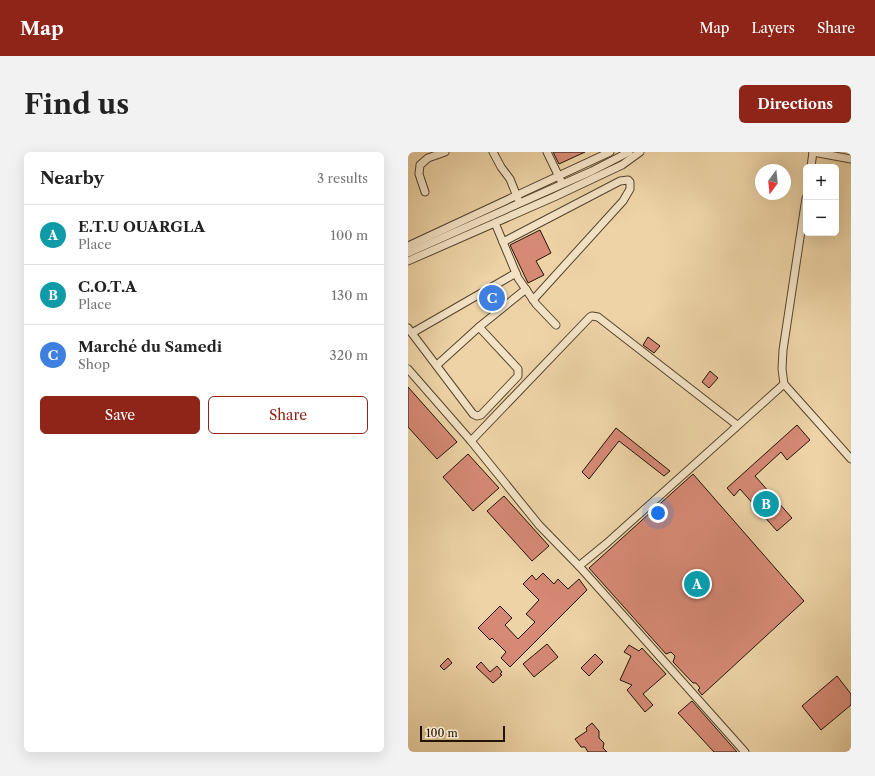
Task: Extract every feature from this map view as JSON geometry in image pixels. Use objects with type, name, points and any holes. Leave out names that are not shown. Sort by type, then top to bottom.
[{"type":"street","points":[[425,192],[419,174],[420,165],[428,158],[445,152]]},
{"type":"street","points":[[493,152],[501,167],[510,179],[523,211]]},
{"type":"street","points":[[547,152],[562,184]]},
{"type":"street","points":[[408,261],[559,177],[610,152]]},
{"type":"street","points":[[408,246],[481,221],[494,223],[615,168],[640,152]]},
{"type":"street","points":[[811,164],[813,152],[851,160]]},
{"type":"street","points":[[518,200],[562,184],[625,153]]},
{"type":"street","points":[[503,242],[620,181],[628,180],[630,182],[630,189],[623,201],[533,300]]},
{"type":"street","points":[[806,200],[783,350],[782,369],[784,384],[851,459]]},
{"type":"street","points":[[408,253],[481,221]]},
{"type":"street","points":[[494,223],[516,273],[533,300],[556,325]]},
{"type":"street","points":[[479,328],[518,369],[519,373],[518,376],[481,415],[477,416],[473,414],[410,330],[516,273]]},
{"type":"street","points":[[437,365],[526,289]]},
{"type":"street","points":[[471,441],[592,316],[598,317],[737,425]]},
{"type":"street","points":[[408,369],[471,441],[540,525],[579,566],[746,752]]},
{"type":"street","points":[[579,566],[607,543],[784,384]]},
{"type":"building","points":[[553,152],[585,152],[559,164]]},
{"type":"building","points":[[540,230],[551,253],[536,261],[544,275],[528,283],[510,245]]},
{"type":"building","points":[[648,337],[660,346],[654,353],[643,345]]},
{"type":"building","points":[[710,371],[718,378],[709,388],[702,382]]},
{"type":"building","points":[[408,387],[457,442],[437,459],[408,427]]},
{"type":"building","points":[[797,425],[810,440],[787,460],[781,452],[755,476],[792,518],[777,531],[740,489],[734,496],[727,488]]},
{"type":"building","points":[[616,428],[670,471],[664,476],[619,441],[589,479],[582,472]]},
{"type":"building","points":[[468,454],[499,488],[473,511],[443,477]]},
{"type":"building","points":[[693,474],[804,601],[702,695],[698,690],[700,688],[696,683],[693,683],[673,662],[675,656],[671,652],[666,654],[589,568]]},
{"type":"building","points":[[504,496],[549,546],[532,561],[487,511]]},
{"type":"building","points":[[543,573],[554,584],[558,579],[568,589],[579,579],[587,590],[510,667],[501,658],[506,652],[492,638],[490,640],[478,628],[500,606],[512,618],[505,625],[518,639],[535,622],[526,614],[539,600],[523,584],[532,575],[536,580]]},
{"type":"building","points":[[547,644],[558,657],[534,677],[523,664]]},
{"type":"building","points":[[629,645],[639,651],[642,648],[666,674],[643,694],[653,705],[645,712],[627,690],[632,685],[620,680],[631,656],[624,652]]},
{"type":"building","points":[[595,654],[603,662],[589,676],[581,668]]},
{"type":"building","points":[[448,658],[452,663],[444,670],[440,666]]},
{"type":"building","points":[[481,662],[490,672],[497,666],[502,672],[500,674],[502,675],[493,683],[476,667]]},
{"type":"building","points":[[837,676],[851,694],[851,705],[821,730],[802,706]]},
{"type":"building","points":[[692,701],[737,752],[714,752],[678,713]]},
{"type":"building","points":[[592,723],[599,731],[599,738],[604,743],[603,748],[607,752],[588,752],[585,747],[581,747],[575,739],[587,731],[586,728]]},
{"type":"place","name":"Marché du Samedi","points":[[492,298]]},
{"type":"place","name":"C.O.T.A","points":[[766,504]]},
{"type":"place","name":"E.T.U OUARGLA","points":[[697,584]]}]
